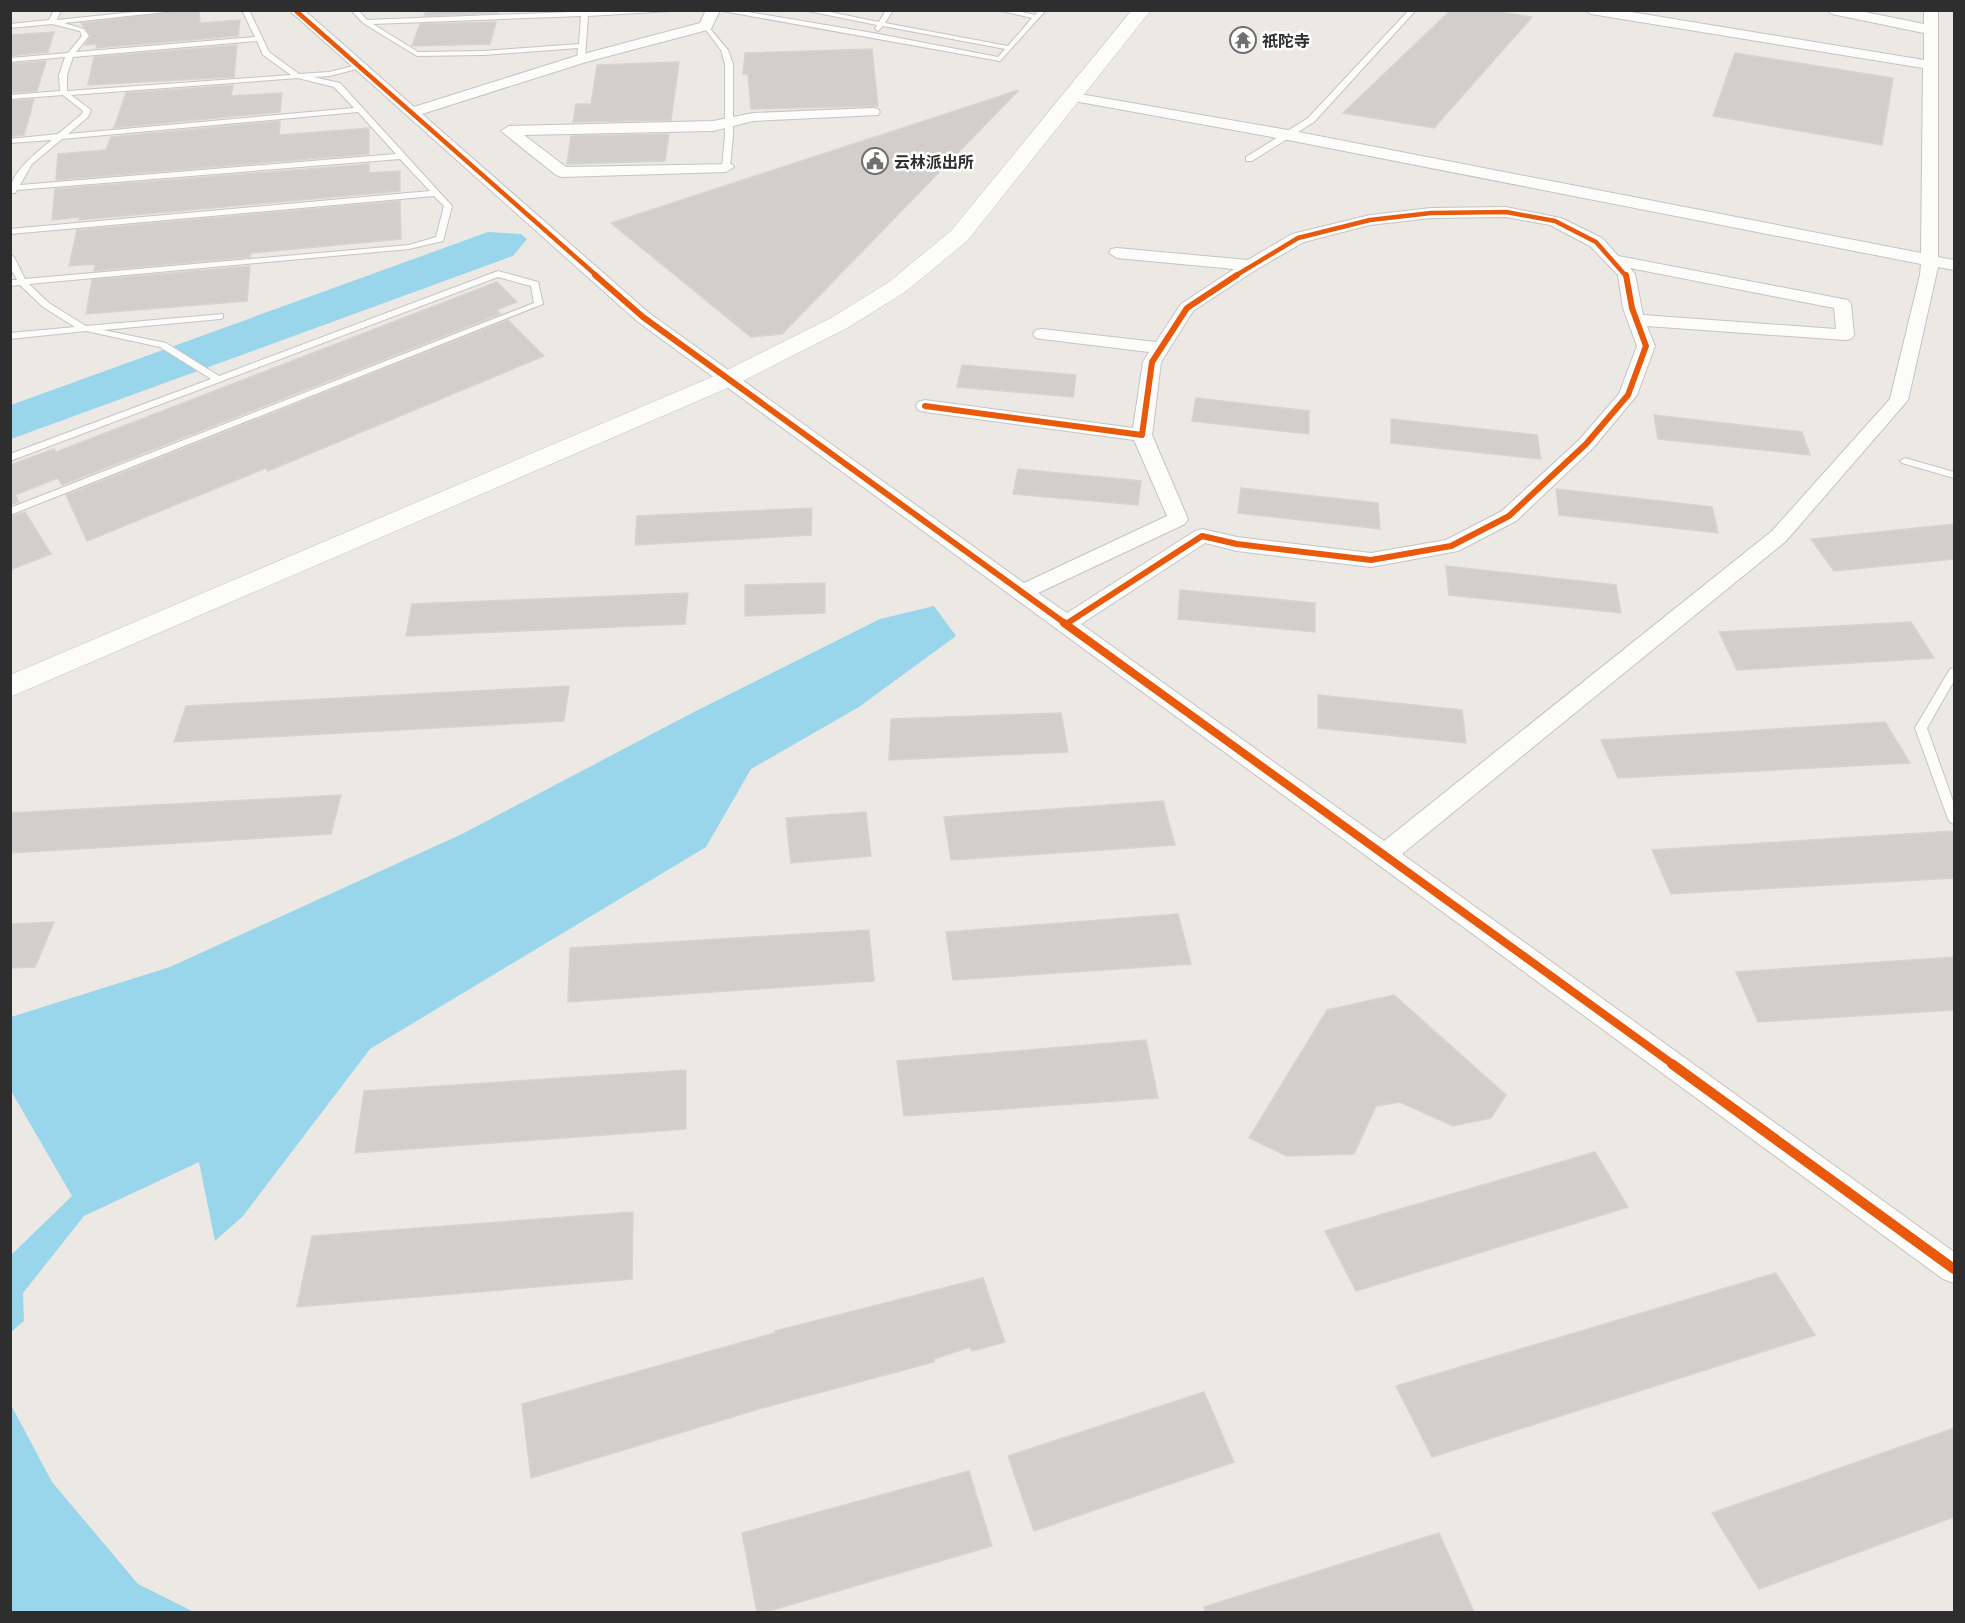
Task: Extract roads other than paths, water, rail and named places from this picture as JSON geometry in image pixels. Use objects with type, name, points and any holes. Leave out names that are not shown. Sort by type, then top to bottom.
[{"type":"street","points":[[295,10],[643,316],[1954,1269]]},
{"type":"street","points":[[411,113],[582,52],[706,26],[713,10]]},
{"type":"street","points":[[10,687],[728,379],[838,322],[897,287],[959,236],[1074,97],[1142,10]]},
{"type":"street","points":[[1591,10],[1931,65]]},
{"type":"street","points":[[1384,855],[1779,536],[1899,400],[1929,275],[1931,20],[1832,10]]},
{"type":"street","points":[[1074,97],[1288,135],[1954,265]]},
{"type":"street","points":[[726,167],[562,172],[509,131],[713,126],[753,117],[873,112]]},
{"type":"street","points":[[1022,592],[1178,519],[1142,435],[1152,362],[1187,308],[1251,265],[1298,238],[1370,220],[1453,212],[1506,212],[1555,221],[1596,242],[1626,274],[1632,308],[1646,346],[1628,395],[1586,444],[1509,516],[1451,546],[1371,560],[1238,544],[1202,536],[1066,624]]},
{"type":"street","points":[[1117,253],[1251,265]]},
{"type":"street","points":[[1614,260],[1842,304],[1845,335],[1637,320]]},
{"type":"street","points":[[1042,334],[1161,348]]},
{"type":"street","points":[[925,406],[1142,435]]},
{"type":"lane","points":[[52,22],[58,10]]},
{"type":"lane","points":[[10,26],[180,10]]},
{"type":"lane","points":[[10,283],[409,247],[440,239],[448,206],[437,193],[337,85],[297,76],[266,53],[245,10]]},
{"type":"lane","points":[[354,10],[365,22],[417,54],[582,52],[585,14]]},
{"type":"lane","points":[[365,22],[516,14],[685,10]]},
{"type":"lane","points":[[720,10],[1000,59],[1043,10]]},
{"type":"lane","points":[[806,10],[1010,48]]},
{"type":"lane","points":[[873,35],[890,10]]},
{"type":"lane","points":[[1000,10],[1037,17]]},
{"type":"lane","points":[[1250,159],[1311,120],[1413,10]]},
{"type":"lane","points":[[11,191],[29,164],[85,115],[87,110],[64,93],[61,74],[70,55],[86,36],[82,30],[52,22]]},
{"type":"lane","points":[[706,26],[724,50],[729,64],[726,167]]},
{"type":"lane","points":[[10,60],[259,39]]},
{"type":"lane","points":[[10,97],[329,74],[358,66]]},
{"type":"lane","points":[[10,141],[360,110]]},
{"type":"lane","points":[[11,191],[402,156]]},
{"type":"lane","points":[[10,232],[437,193]]},
{"type":"lane","points":[[10,258],[21,282],[46,305],[82,328],[163,345],[215,378]]},
{"type":"lane","points":[[10,458],[215,378],[498,274],[535,284],[539,304],[10,512]]},
{"type":"lane","points":[[10,336],[220,316]]},
{"type":"lane","points":[[1905,461],[1954,475]]},
{"type":"lane","points":[[1954,672],[1921,728],[1954,819]]},
{"type":"water","points":[[488,232],[521,234],[527,239],[513,256],[11,439],[11,405]]},
{"type":"water","points":[[934,606],[956,636],[859,707],[751,769],[706,847],[370,1049],[243,1216],[215,1241],[199,1162],[84,1216],[23,1293],[24,1321],[11,1332],[11,1255],[72,1196],[11,1091],[11,1017],[170,967],[462,834],[692,713],[880,619]]},
{"type":"water","points":[[11,1405],[52,1482],[138,1584],[194,1612],[11,1612]]},
{"type":"place","name":"祇陀寺","points":[[1243,40]]},
{"type":"place","name":"云林派出所","points":[[875,161]]}]
